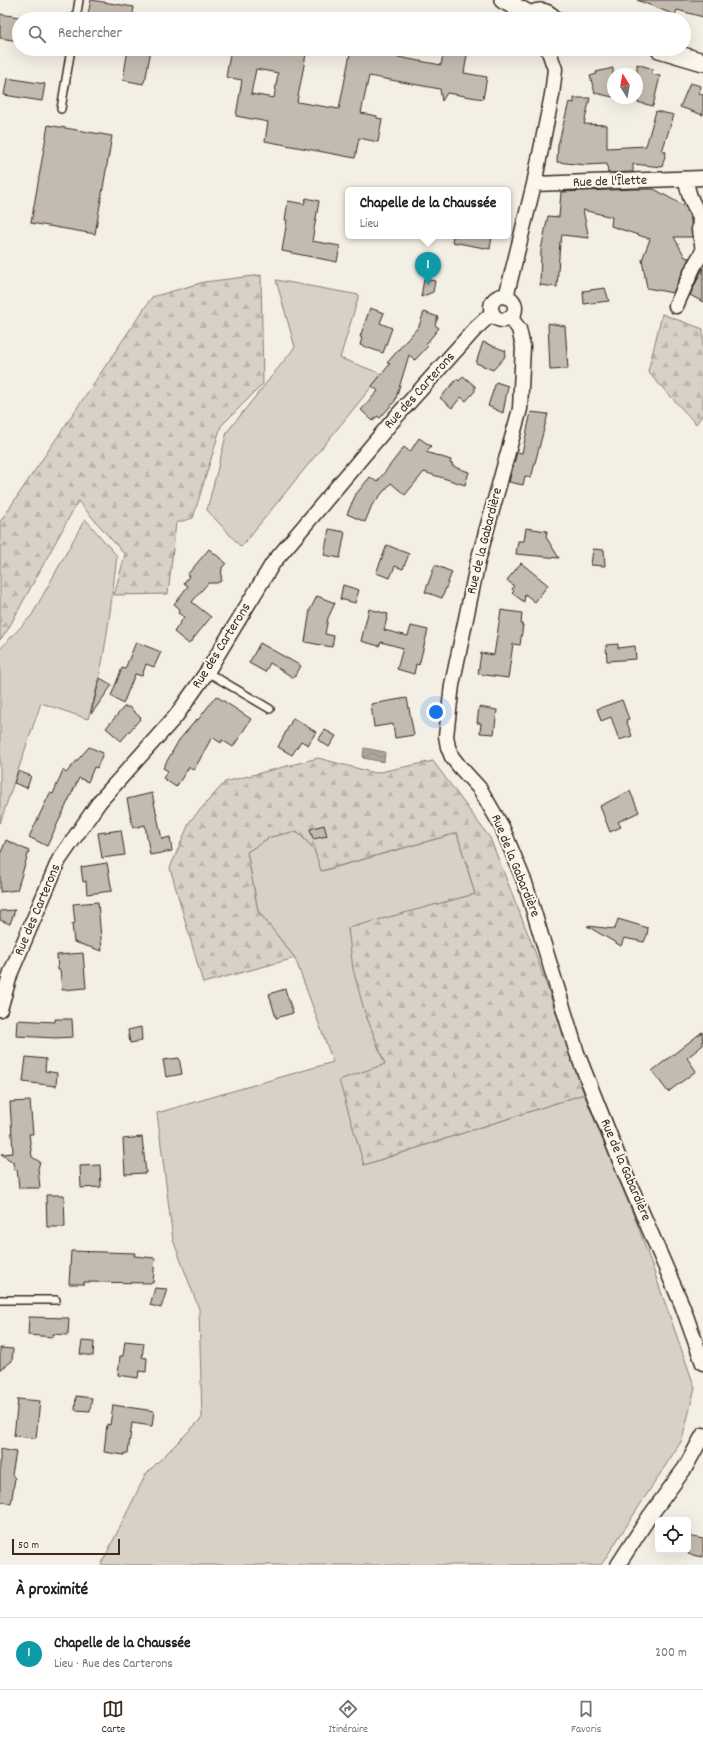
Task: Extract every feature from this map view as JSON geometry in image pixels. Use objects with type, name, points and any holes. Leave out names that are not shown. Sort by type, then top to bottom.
[{"type":"street","points":[[503,0],[537,12]]},
{"type":"street","points":[[506,296],[534,184],[552,95],[555,69],[550,56]]},
{"type":"street","points":[[683,56],[703,62]]},
{"type":"street","name":"Rue de l'Îlette","points":[[534,184],[703,178]]},
{"type":"street","points":[[676,306],[703,250],[699,230],[700,218],[690,197],[685,179]]},
{"type":"street","points":[[506,296],[514,304],[514,311],[510,317],[503,320],[499,319],[493,314],[492,303],[498,297],[506,296]]},
{"type":"street","name":"Rue des Carterons","points":[[0,1009],[11,972],[59,860],[100,800],[176,716],[207,672],[273,563],[395,418],[476,328],[488,316],[493,314]]},
{"type":"street","name":"Rue de la Gabardière","points":[[510,317],[519,329],[523,347],[520,409],[478,561],[452,685],[447,720],[447,742],[452,757],[480,789],[502,827],[519,869],[539,926],[577,1053],[624,1171],[682,1305],[703,1362]]},
{"type":"street","points":[[618,1565],[649,1517],[685,1468],[703,1435]]},
{"type":"lane","points":[[77,12],[79,0]]},
{"type":"lane","points":[[61,109],[70,56]]},
{"type":"lane","points":[[207,672],[270,709]]},
{"type":"lane","points":[[0,1300],[56,1300]]},
{"type":"green space","points":[[261,275],[263,384],[221,426],[193,518],[176,523],[168,594],[114,595],[125,555],[78,501],[7,631],[0,640],[0,522],[152,297],[204,282]]},
{"type":"green space","points":[[276,280],[359,295],[340,358],[382,374],[241,547],[207,510],[227,432],[295,347]]},
{"type":"green space","points":[[662,314],[703,329],[703,414],[696,424],[648,372]]},
{"type":"green space","points":[[85,519],[117,556],[103,659],[94,699],[88,719],[41,703],[0,823],[0,649],[32,615]]},
{"type":"green space","points":[[318,758],[375,773],[433,761],[490,838],[534,949],[584,1094],[364,1165],[339,1080],[385,1064],[364,1010],[353,969],[348,928],[475,894],[457,833],[321,871],[314,849],[297,831],[270,837],[247,852],[258,911],[295,958],[203,983],[170,868],[190,821],[225,782]]},
{"type":"green space","points":[[296,831],[314,849],[322,871],[457,833],[475,894],[348,929],[364,1010],[385,1064],[364,1165],[584,1094],[638,1226],[695,1388],[682,1440],[601,1565],[101,1565],[146,1474],[202,1418],[199,1309],[173,1240],[157,1113],[333,1062],[295,958],[258,911],[247,852],[270,837]]},
{"type":"water","points":[[364,748],[385,752],[384,762],[363,758]]},
{"type":"building","points":[[91,0],[134,7],[133,12],[88,12]]},
{"type":"building","points":[[637,0],[703,0],[703,17],[691,14],[691,12],[677,10],[676,12],[667,12]]},
{"type":"building","points":[[0,14],[12,16],[12,40],[0,38]]},
{"type":"building","points":[[127,56],[150,56],[146,77],[143,84],[123,80]]},
{"type":"building","points":[[230,56],[306,56],[297,102],[339,109],[350,56],[392,56],[441,65],[443,56],[467,56],[464,73],[487,77],[483,99],[447,93],[442,101],[440,89],[369,76],[361,113],[377,116],[377,118],[382,119],[378,142],[359,138],[355,158],[265,141],[268,122],[236,116],[242,80],[226,77]],"holes":[[[256,69],[278,73],[274,98],[251,94]]]},
{"type":"building","points":[[637,64],[653,69],[652,74],[660,76],[653,106],[643,104],[643,68],[637,68]]},
{"type":"building","points":[[607,69],[607,96],[595,93],[590,76],[597,74],[596,72]]},
{"type":"building","points":[[7,78],[45,84],[42,101],[4,95]]},
{"type":"building","points":[[690,83],[701,86],[699,93],[703,95],[703,115],[680,107]]},
{"type":"building","points":[[574,98],[590,98],[584,124],[607,125],[607,148],[646,146],[656,111],[674,115],[662,151],[666,152],[662,167],[633,164],[633,172],[608,173],[607,164],[585,165],[557,162],[558,145],[569,102],[574,103]]},
{"type":"building","points":[[48,125],[112,136],[95,234],[31,223]]},
{"type":"building","points":[[654,189],[686,207],[691,220],[692,237],[674,237],[685,257],[689,258],[673,293],[647,288],[642,260],[650,239],[611,226],[612,217],[583,210],[589,238],[562,235],[560,242],[557,287],[540,285],[541,250],[548,216],[559,217],[561,192]]},
{"type":"building","points":[[306,198],[319,201],[312,241],[340,246],[337,262],[282,251],[287,220],[285,220],[288,201],[304,204]]},
{"type":"building","points":[[452,239],[492,239],[490,249],[452,242]]},
{"type":"building","points":[[703,268],[703,302],[690,295]]},
{"type":"building","points":[[424,279],[435,281],[433,292],[421,297]]},
{"type":"building","points":[[605,288],[609,301],[584,304],[583,291]]},
{"type":"building","points":[[370,308],[384,313],[380,323],[392,328],[383,353],[360,345],[362,338],[360,337]]},
{"type":"building","points":[[424,312],[438,317],[435,325],[439,328],[426,344],[428,346],[415,360],[409,355],[395,401],[380,418],[377,416],[373,421],[361,410],[378,391],[372,386],[390,364],[387,363],[419,326]]},
{"type":"building","points":[[548,323],[565,326],[568,369],[550,370]]},
{"type":"building","points":[[483,342],[506,351],[504,358],[493,370],[476,363]]},
{"type":"building","points":[[463,376],[475,386],[475,391],[466,401],[461,397],[452,408],[440,398],[457,379],[459,381]]},
{"type":"building","points":[[496,382],[508,386],[503,413],[488,406]]},
{"type":"building","points":[[531,412],[548,414],[531,478],[525,476],[523,485],[509,482],[517,452],[522,453]]},
{"type":"building","points":[[419,438],[431,446],[426,452],[451,460],[450,463],[453,464],[452,466],[469,472],[465,485],[424,472],[405,495],[391,483],[372,505],[365,522],[347,514],[356,494],[370,477],[377,482],[404,447],[410,452]]},
{"type":"building","points":[[526,528],[547,531],[546,537],[559,558],[516,554],[518,541],[524,541]]},
{"type":"building","points":[[329,529],[345,532],[340,558],[324,555]]},
{"type":"building","points":[[387,545],[409,554],[403,569],[395,566],[390,578],[376,573]]},
{"type":"building","points":[[209,549],[226,563],[222,568],[221,581],[217,583],[208,583],[192,602],[211,617],[189,644],[174,632],[184,617],[178,613],[180,609],[174,604],[188,586],[184,583],[189,576],[187,575]]},
{"type":"building","points":[[593,549],[604,550],[605,566],[591,565]]},
{"type":"building","points":[[521,563],[548,585],[535,602],[525,594],[524,602],[512,593],[514,591],[512,589],[514,586],[507,580]]},
{"type":"building","points":[[435,565],[452,572],[442,598],[425,592]]},
{"type":"building","points":[[343,585],[359,590],[355,603],[340,599]]},
{"type":"building","points":[[317,596],[335,603],[328,618],[325,634],[334,636],[332,647],[305,642],[310,610]]},
{"type":"building","points":[[369,609],[388,614],[384,630],[408,636],[411,626],[428,630],[419,665],[416,664],[414,674],[397,669],[403,648],[381,642],[379,646],[361,641]]},
{"type":"building","points":[[501,610],[522,613],[521,625],[523,625],[520,645],[513,644],[508,678],[478,674],[481,653],[494,655]]},
{"type":"building","points":[[136,642],[161,652],[154,667],[146,664],[142,676],[135,674],[123,704],[111,696],[122,668],[125,669]]},
{"type":"building","points":[[260,643],[301,666],[294,678],[270,663],[265,672],[249,663]]},
{"type":"building","points":[[618,644],[618,648],[635,646],[636,659],[607,661],[606,645]]},
{"type":"building","points":[[100,678],[112,685],[91,713]]},
{"type":"building","points":[[216,696],[251,719],[233,747],[222,740],[221,743],[212,737],[194,770],[189,767],[176,787],[163,778],[168,771],[163,768],[179,740],[197,719],[198,720]]},
{"type":"building","points":[[407,698],[414,735],[395,738],[393,724],[374,727],[371,704]]},
{"type":"building","points":[[622,700],[629,719],[626,720],[632,736],[619,740],[611,717],[601,721],[597,709]]},
{"type":"building","points":[[124,707],[129,707],[141,718],[121,741],[106,728]]},
{"type":"building","points":[[479,707],[497,710],[494,734],[480,733],[481,723],[477,723]]},
{"type":"building","points":[[293,718],[316,732],[308,745],[301,741],[292,755],[278,747]]},
{"type":"building","points":[[325,730],[336,736],[329,747],[318,740]]},
{"type":"building","points":[[89,747],[103,753],[97,768],[94,767],[88,782],[79,778],[47,846],[29,837],[50,793],[53,794],[63,770],[66,773]]},
{"type":"building","points":[[18,771],[31,776],[27,788],[14,783]]},
{"type":"building","points":[[630,791],[639,812],[618,822],[621,827],[610,832],[600,806]]},
{"type":"building","points":[[152,793],[162,839],[170,837],[172,851],[150,855],[145,825],[133,828],[127,799]]},
{"type":"building","points":[[324,825],[327,836],[313,839],[310,829]]},
{"type":"building","points":[[121,830],[125,855],[102,858],[98,833]]},
{"type":"building","points":[[6,840],[29,851],[17,890],[0,892],[0,855]]},
{"type":"building","points":[[107,863],[112,891],[87,894],[86,881],[83,882],[81,867]]},
{"type":"building","points":[[98,902],[102,951],[74,942],[72,924],[75,923],[73,904]]},
{"type":"building","points":[[15,910],[10,924],[0,920],[0,911]]},
{"type":"building","points":[[618,919],[648,928],[644,942],[624,938],[621,946],[587,926],[615,929]]},
{"type":"building","points":[[83,953],[86,988],[62,990],[57,955]]},
{"type":"building","points":[[285,989],[293,1013],[276,1018],[269,994]]},
{"type":"building","points":[[55,1019],[72,1019],[73,1037],[56,1038],[16,1036],[17,1020],[55,1022]]},
{"type":"building","points":[[141,1027],[142,1041],[130,1043],[128,1030]]},
{"type":"building","points":[[702,1032],[703,1045],[687,1058],[696,1071],[668,1092],[652,1071]]},
{"type":"building","points":[[26,1057],[46,1059],[45,1071],[57,1073],[56,1086],[23,1082]]},
{"type":"building","points":[[179,1058],[182,1074],[166,1077],[163,1060]]},
{"type":"building","points":[[30,1101],[33,1134],[29,1134],[32,1157],[40,1162],[38,1168],[40,1188],[19,1188],[17,1169],[14,1170],[13,1162],[1,1154],[13,1153],[10,1102]]},
{"type":"building","points":[[142,1137],[146,1173],[125,1174],[123,1139]]},
{"type":"building","points":[[100,1165],[101,1187],[81,1188],[80,1166]]},
{"type":"building","points":[[46,1195],[64,1195],[65,1227],[47,1227]]},
{"type":"building","points":[[71,1251],[135,1253],[134,1256],[155,1258],[153,1283],[84,1282],[84,1284],[69,1284]]},
{"type":"building","points":[[155,1288],[167,1289],[161,1308],[150,1305]]},
{"type":"building","points":[[29,1317],[69,1318],[68,1335],[53,1334],[53,1337],[28,1335]]},
{"type":"building","points":[[82,1341],[94,1342],[93,1356],[80,1354]]},
{"type":"building","points":[[125,1341],[144,1343],[142,1357],[147,1358],[146,1372],[139,1371],[138,1378],[118,1375],[120,1356],[123,1356]]},
{"type":"building","points":[[0,1348],[13,1349],[12,1361],[0,1370]]},
{"type":"building","points":[[76,1396],[92,1398],[90,1411],[75,1410]]},
{"type":"building","points":[[18,1399],[40,1401],[36,1438],[14,1436]]},
{"type":"building","points":[[113,1405],[154,1411],[152,1426],[132,1423],[128,1453],[125,1453],[124,1455],[104,1452],[107,1424],[110,1425]]},
{"type":"building","points":[[0,1449],[16,1452],[12,1475],[15,1478],[11,1504],[0,1501]]},
{"type":"building","points":[[691,1537],[703,1539],[703,1557],[688,1554],[691,1553]]},
{"type":"place","name":"Chapelle de la Chaussée","points":[[428,285]]}]
